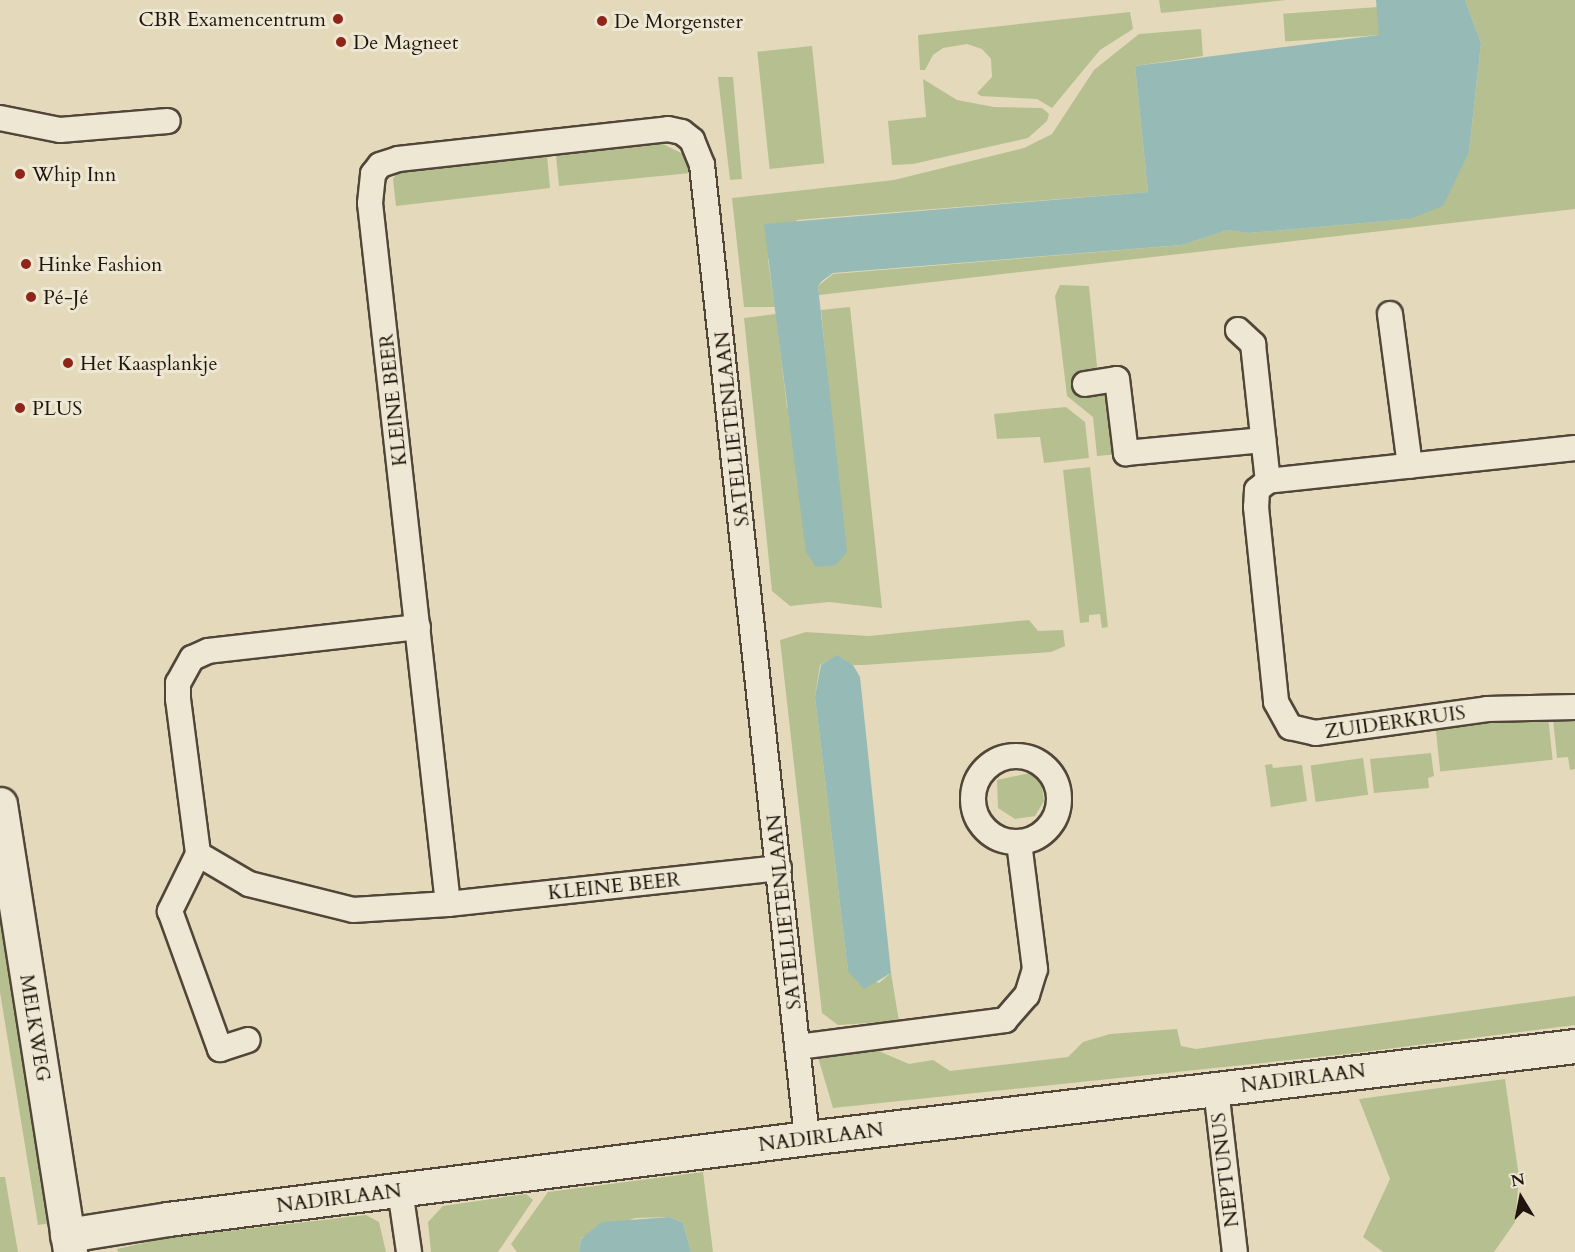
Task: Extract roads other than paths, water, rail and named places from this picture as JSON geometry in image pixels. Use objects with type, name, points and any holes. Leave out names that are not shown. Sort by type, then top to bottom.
[{"type":"street","points":[[0,118],[60,130],[168,121]]},
{"type":"street","name":"SATELLIETENLAAN","points":[[373,174],[381,165],[398,159],[668,129],[682,132],[699,151],[807,1138]]},
{"type":"street","name":"KLEINE BEER","points":[[373,174],[370,202],[448,904]]},
{"type":"street","points":[[1390,314],[1410,466]]},
{"type":"street","points":[[1238,330],[1253,344],[1268,481],[1575,448]]},
{"type":"street","points":[[1085,384],[1117,380],[1126,453],[1263,440]]},
{"type":"street","name":"ZUIDERKRUIS","points":[[1268,481],[1257,490],[1256,507],[1276,702],[1290,727],[1315,734],[1487,709],[1575,707]]},
{"type":"street","points":[[248,1040],[220,1049],[170,911],[198,854],[178,699],[178,683],[192,658],[208,651],[417,627]]},
{"type":"street","name":"MELKWEG","points":[[0,804],[69,1244]]},
{"type":"street","points":[[798,1047],[1005,1020],[1027,994],[1035,969],[1019,843]]},
{"type":"street","name":"KLEINE BEER","points":[[198,854],[249,884],[353,910],[448,904],[779,868]]},
{"type":"street","name":"NADIRLAAN","points":[[69,1244],[168,1219],[807,1138],[1575,1046]]},
{"type":"street","name":"NEPTUNUS","points":[[1216,1089],[1235,1252]]},
{"type":"street","points":[[400,1190],[409,1252]]},
{"type":"water","points":[[1376,0],[1465,0],[1481,43],[1469,152],[1443,206],[1409,219],[1249,233],[1228,230],[1182,245],[833,273],[822,281],[818,286],[847,552],[836,565],[816,567],[806,552],[764,224],[1148,192],[1135,66],[1379,35]]},
{"type":"water","points":[[837,655],[853,665],[860,677],[891,973],[864,989],[848,971],[815,697],[821,665]]},
{"type":"water","points":[[670,1217],[683,1223],[691,1252],[579,1252],[581,1239],[602,1222]]},
{"type":"place","name":"CBR Examencentrum","points":[[338,19]]},
{"type":"place","name":"De Morgenster","points":[[602,21]]},
{"type":"place","name":"De Magneet","points":[[341,42]]},
{"type":"place","name":"Whip Inn","points":[[20,174]]},
{"type":"place","name":"Hinke Fashion","points":[[26,264]]},
{"type":"place","name":"Pé-Jé","points":[[31,297]]},
{"type":"place","name":"Het Kaasplankje","points":[[68,363]]},
{"type":"place","name":"PLUS","points":[[20,408]]}]
